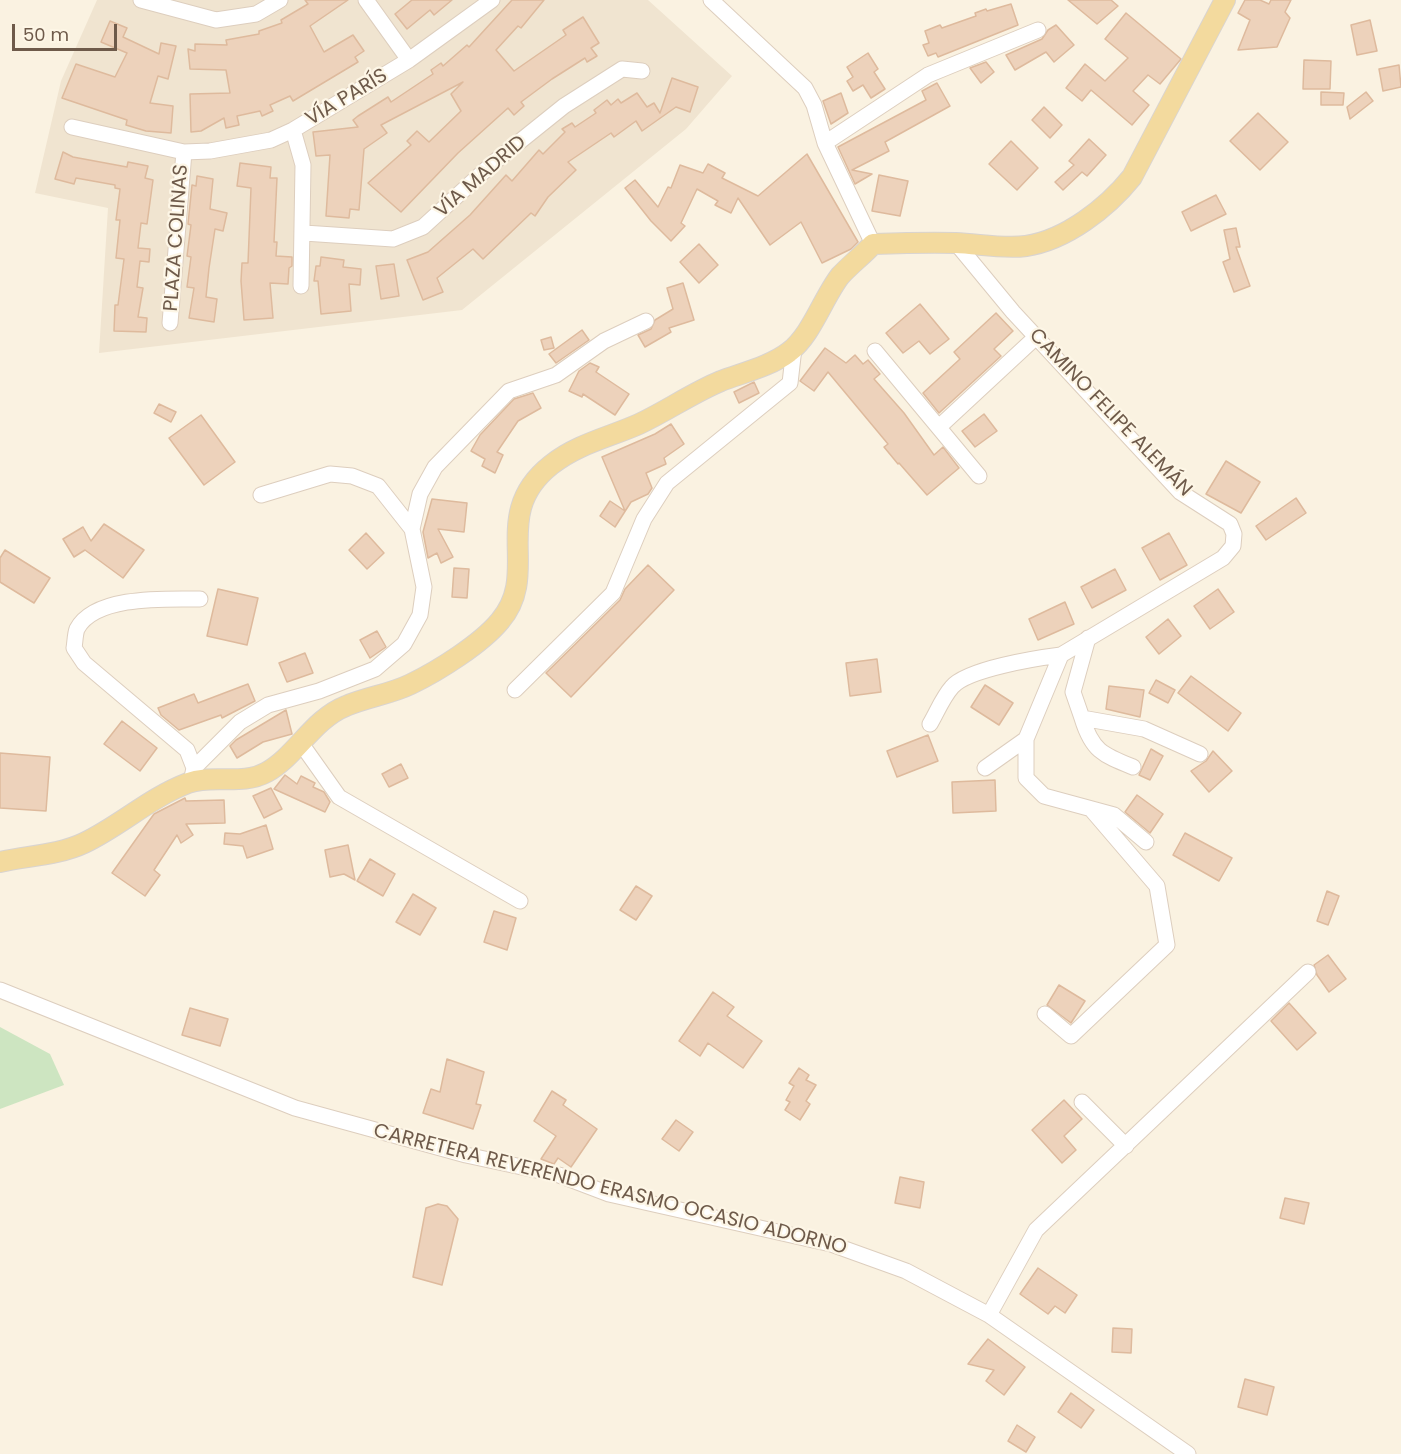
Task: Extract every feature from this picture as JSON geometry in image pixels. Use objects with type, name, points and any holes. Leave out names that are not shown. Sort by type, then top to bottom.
[{"type":"main road","points":[[0,862],[67,850],[86,842],[193,775],[254,777],[269,771],[328,716],[345,706],[411,684],[484,637],[501,620],[511,605],[518,585],[516,525],[524,496],[549,466],[570,451],[641,423],[702,389],[786,355],[794,348],[841,275],[873,244],[956,243],[1024,246],[1045,242],[1083,223],[1119,193],[1132,177],[1225,0]]},
{"type":"street","points":[[141,0],[216,20],[256,14],[280,0]]},
{"type":"street","points":[[366,0],[409,60]]},
{"type":"street","name":"VÍA PARÍS","points":[[72,127],[184,152],[210,151],[271,140],[293,130],[409,60],[492,0]]},
{"type":"street","points":[[711,0],[805,88],[814,105],[825,143],[873,244]]},
{"type":"street","points":[[825,143],[928,75],[1038,30]]},
{"type":"street","name":"VÍA MADRID","points":[[304,233],[393,238],[423,227],[493,163],[564,106],[622,69],[642,71]]},
{"type":"street","points":[[293,130],[303,165],[304,233],[301,286]]},
{"type":"street","name":"PLAZA COLINAS","points":[[170,323],[184,152]]},
{"type":"street","name":"CAMINO FELIPE ALEMÁN","points":[[956,243],[1036,337],[1180,492],[1230,524],[1234,534],[1233,546],[1223,558],[1060,655]]},
{"type":"street","points":[[193,775],[240,722],[268,705],[319,691],[375,669],[404,644],[420,615],[424,587],[412,529],[420,495],[435,467],[509,392],[556,375],[604,341],[646,321]]},
{"type":"street","points":[[939,428],[1036,337]]},
{"type":"street","points":[[515,690],[613,593],[644,519],[667,483],[790,382],[794,348]]},
{"type":"street","points":[[874,351],[979,476]]},
{"type":"street","points":[[261,495],[330,474],[352,476],[378,486],[412,529]]},
{"type":"street","points":[[193,775],[187,750],[84,663],[74,648],[77,629],[96,611],[116,603],[200,599]]},
{"type":"street","points":[[1088,638],[1073,692],[1089,740],[1105,756],[1133,767]]},
{"type":"street","points":[[930,724],[953,685],[984,671],[1016,662],[1060,655]]},
{"type":"street","points":[[1060,655],[1026,739],[1026,778],[1044,796],[1089,806],[1114,815],[1146,842]]},
{"type":"street","points":[[1082,718],[1144,729],[1200,754]]},
{"type":"street","points":[[985,768],[1026,739]]},
{"type":"street","points":[[300,742],[339,797],[520,901]]},
{"type":"street","points":[[1045,1014],[1071,1036],[1167,945],[1157,886],[1089,806]]},
{"type":"street","points":[[989,1316],[1036,1230],[1308,972]]},
{"type":"street","name":"CARRETERA REVERENDO ERASMO OCASIO ADORNO","points":[[0,990],[270,1100],[466,1155],[559,1175],[609,1194],[831,1244],[906,1270],[989,1316],[1188,1454]]},
{"type":"street","points":[[1082,1102],[1126,1146]]},
{"type":"shaded area","points":[[97,0],[648,0],[732,76],[686,129],[462,310],[99,353],[108,208],[35,193],[61,81]]},
{"type":"green space","points":[[0,1027],[50,1054],[64,1085],[0,1109]]},
{"type":"building","points":[[305,0],[348,0],[310,26],[324,52],[353,35],[364,51],[355,57],[358,62],[293,101],[290,96],[270,105],[273,111],[262,116],[260,111],[237,116],[239,125],[226,128],[224,118],[201,131],[191,132],[190,94],[230,93],[226,70],[190,69],[188,49],[195,51],[195,44],[227,45],[226,40],[259,34],[259,31],[282,23],[281,20],[308,4]]},
{"type":"building","points":[[412,0],[452,0],[434,15],[430,10],[407,29],[395,14]]},
{"type":"building","points":[[512,0],[544,0],[521,28],[518,26],[496,50],[514,71],[566,35],[563,30],[583,17],[599,43],[591,48],[597,56],[587,62],[585,58],[552,79],[521,102],[524,106],[514,115],[508,108],[458,153],[401,212],[368,183],[411,145],[407,141],[417,131],[429,142],[461,111],[451,94],[463,82],[381,125],[387,133],[364,149],[359,210],[350,209],[349,218],[326,216],[330,155],[316,156],[313,132],[358,127],[353,120],[358,116],[388,97],[391,102],[433,74],[431,70],[441,63],[443,66],[467,45],[469,47]]},
{"type":"building","points":[[1068,0],[1111,0],[1118,6],[1097,24]]},
{"type":"building","points":[[1245,0],[1260,0],[1269,4],[1271,0],[1291,0],[1285,12],[1290,18],[1277,47],[1238,50],[1250,20],[1238,13]]},
{"type":"building","points":[[1011,4],[1018,25],[938,57],[936,53],[928,56],[923,45],[929,43],[925,31],[940,25],[942,28],[976,16],[975,13],[986,9],[987,11]]},
{"type":"building","points":[[1126,13],[1181,59],[1160,84],[1148,75],[1133,91],[1149,105],[1132,125],[1091,90],[1082,101],[1066,88],[1085,64],[1105,81],[1128,58],[1105,39]]},
{"type":"building","points":[[1370,20],[1377,51],[1357,55],[1351,25]]},
{"type":"building","points":[[110,21],[127,28],[123,37],[159,54],[161,43],[176,46],[168,79],[158,76],[150,103],[173,106],[171,133],[146,131],[126,125],[127,120],[62,98],[76,64],[115,77],[127,53],[101,42]]},
{"type":"building","points":[[1056,25],[1074,45],[1054,62],[1046,52],[1015,70],[1006,55],[1042,39],[1048,30]]},
{"type":"building","points":[[868,53],[878,69],[874,72],[885,89],[871,98],[863,85],[853,91],[847,81],[853,77],[847,67]]},
{"type":"building","points":[[1304,60],[1331,61],[1330,89],[1303,89]]},
{"type":"building","points":[[986,62],[994,72],[981,83],[970,68]]},
{"type":"building","points":[[1399,65],[1401,87],[1383,91],[1379,69]]},
{"type":"building","points":[[672,78],[698,87],[690,112],[676,107],[642,131],[636,121],[614,137],[611,133],[568,162],[576,170],[548,197],[535,216],[531,213],[483,259],[473,249],[437,278],[443,292],[423,300],[407,260],[428,252],[470,215],[506,175],[512,181],[539,150],[543,154],[565,132],[562,129],[572,123],[575,127],[596,113],[594,110],[607,100],[611,105],[618,99],[621,103],[637,93],[647,107],[654,103],[660,113]]},
{"type":"building","points":[[937,83],[950,106],[885,142],[889,151],[852,170],[872,174],[855,184],[838,147],[926,100],[922,91]]},
{"type":"building","points":[[1321,92],[1344,93],[1343,105],[1321,105]]},
{"type":"building","points":[[1366,92],[1373,101],[1350,119],[1347,107]]},
{"type":"building","points":[[841,93],[848,113],[831,124],[823,101]]},
{"type":"building","points":[[1044,107],[1062,125],[1050,138],[1032,120]]},
{"type":"building","points":[[1258,113],[1288,142],[1260,170],[1230,141]]},
{"type":"building","points":[[1089,139],[1106,155],[1087,176],[1082,172],[1063,190],[1055,182],[1074,165],[1069,161]]},
{"type":"building","points":[[1011,141],[1038,168],[1017,190],[989,164]]},
{"type":"building","points":[[63,152],[73,157],[127,167],[128,162],[148,166],[145,178],[153,180],[147,224],[141,223],[138,248],[150,249],[149,262],[140,261],[137,287],[143,288],[138,317],[147,318],[146,332],[114,331],[115,305],[118,305],[124,259],[116,258],[120,220],[116,220],[120,189],[115,188],[115,185],[76,178],[74,184],[55,179]]},
{"type":"building","points":[[807,154],[858,242],[851,249],[822,263],[801,222],[770,245],[738,198],[731,213],[715,205],[718,201],[697,189],[681,223],[685,226],[671,241],[651,221],[625,188],[635,180],[658,207],[668,187],[671,188],[680,165],[703,173],[708,164],[725,173],[722,178],[758,196]]},
{"type":"building","points":[[240,163],[271,167],[270,178],[277,178],[274,242],[277,242],[276,256],[292,257],[292,266],[289,268],[288,284],[270,283],[273,318],[244,320],[241,281],[242,263],[248,263],[251,188],[237,186]]},
{"type":"building","points":[[879,175],[908,181],[900,216],[872,211]]},
{"type":"building","points":[[197,176],[213,179],[210,209],[227,213],[223,231],[215,229],[209,268],[206,297],[217,299],[214,322],[189,318],[194,288],[187,287],[191,257],[187,256],[191,225],[188,224],[192,185],[196,186]]},
{"type":"building","points":[[1216,195],[1226,214],[1191,231],[1182,212]]},
{"type":"building","points":[[1236,228],[1240,247],[1236,247],[1250,286],[1234,292],[1223,262],[1230,259],[1224,230]]},
{"type":"building","points":[[699,244],[718,265],[699,283],[680,262]]},
{"type":"building","points":[[321,257],[344,260],[343,267],[361,269],[360,285],[349,284],[351,311],[321,314],[318,281],[314,281],[316,266],[320,266]]},
{"type":"building","points":[[394,264],[399,296],[381,299],[376,266]]},
{"type":"building","points":[[683,283],[694,320],[669,328],[671,332],[645,347],[638,335],[651,329],[655,320],[673,309],[667,288]]},
{"type":"building","points":[[920,304],[949,339],[930,354],[919,341],[903,353],[886,333]]},
{"type":"building","points":[[996,313],[1013,331],[994,349],[1001,356],[939,413],[923,393],[960,359],[954,352]]},
{"type":"building","points":[[582,330],[589,340],[556,363],[549,354]]},
{"type":"building","points":[[551,337],[554,348],[544,350],[541,340]]},
{"type":"building","points":[[825,348],[846,363],[855,355],[863,364],[868,360],[880,374],[874,379],[904,413],[934,455],[943,447],[959,468],[927,495],[884,447],[888,444],[828,372],[814,391],[800,381]]},
{"type":"building","points":[[590,363],[599,367],[596,372],[629,394],[615,415],[583,394],[582,397],[569,391],[579,371]]},
{"type":"building","points":[[754,382],[759,393],[739,403],[734,392]]},
{"type":"building","points":[[533,393],[541,408],[518,421],[497,452],[503,455],[495,473],[482,466],[485,459],[471,451],[480,435],[514,399]]},
{"type":"building","points":[[159,404],[176,412],[171,422],[154,413]]},
{"type":"building","points":[[984,414],[997,431],[975,447],[962,431]]},
{"type":"building","points":[[201,415],[235,462],[204,485],[169,438]]},
{"type":"building","points":[[671,424],[684,444],[664,458],[666,464],[646,473],[652,488],[648,494],[631,502],[615,527],[600,516],[610,501],[625,511],[602,457],[655,434]]},
{"type":"building","points":[[1226,461],[1260,482],[1241,513],[1206,494]]},
{"type":"building","points":[[1296,498],[1306,513],[1266,540],[1256,526]]},
{"type":"building","points":[[432,499],[467,503],[464,532],[438,529],[453,557],[441,563],[437,553],[428,558],[423,532]]},
{"type":"building","points":[[104,524],[144,550],[123,578],[85,550],[74,557],[63,539],[83,527],[91,541]]},
{"type":"building","points":[[366,533],[384,553],[367,569],[349,550]]},
{"type":"building","points":[[1169,533],[1187,565],[1160,580],[1142,548]]},
{"type":"building","points":[[5,550],[50,578],[34,603],[0,582],[0,558]]},
{"type":"building","points":[[648,565],[674,590],[571,697],[546,673],[620,600],[625,589]]},
{"type":"building","points":[[454,568],[469,569],[467,598],[452,597]]},
{"type":"building","points":[[1115,569],[1126,590],[1092,608],[1081,587]]},
{"type":"building","points":[[218,589],[258,598],[247,645],[207,636]]},
{"type":"building","points":[[1218,589],[1234,612],[1210,629],[1194,606]]},
{"type":"building","points":[[1065,602],[1074,624],[1038,640],[1029,619]]},
{"type":"building","points":[[1168,619],[1181,636],[1159,654],[1146,637]]},
{"type":"building","points":[[377,631],[386,647],[370,658],[360,640]]},
{"type":"building","points":[[305,653],[313,673],[287,682],[279,663]]},
{"type":"building","points":[[877,659],[881,692],[850,696],[846,663]]},
{"type":"building","points":[[1191,676],[1241,713],[1228,731],[1178,693]]},
{"type":"building","points":[[1156,680],[1175,690],[1168,703],[1149,693]]},
{"type":"building","points":[[248,684],[255,701],[222,718],[221,715],[179,730],[161,715],[158,708],[194,694],[198,703]]},
{"type":"building","points":[[985,685],[1013,703],[999,725],[971,707]]},
{"type":"building","points":[[1109,686],[1144,690],[1140,717],[1106,709]]},
{"type":"building","points":[[286,710],[292,734],[263,742],[237,758],[230,746],[236,740]]},
{"type":"building","points":[[122,721],[157,748],[140,771],[104,744]]},
{"type":"building","points":[[928,735],[938,761],[897,777],[887,751]]},
{"type":"building","points":[[1151,749],[1163,756],[1150,780],[1139,775]]},
{"type":"building","points":[[1213,751],[1232,771],[1209,792],[1191,771],[1206,761]]},
{"type":"building","points":[[0,753],[50,757],[46,811],[0,808]]},
{"type":"building","points":[[401,764],[408,778],[389,787],[382,774]]},
{"type":"building","points":[[285,775],[297,784],[301,776],[315,783],[313,787],[324,792],[330,802],[325,812],[274,789]]},
{"type":"building","points":[[995,780],[996,811],[953,813],[952,782]]},
{"type":"building","points":[[271,788],[282,809],[264,818],[253,796]]},
{"type":"building","points":[[1137,795],[1163,814],[1150,833],[1125,812]]},
{"type":"building","points":[[185,798],[186,801],[224,800],[225,823],[186,824],[193,835],[181,843],[177,835],[154,870],[160,875],[145,896],[112,873],[154,814]]},
{"type":"building","points":[[266,825],[273,849],[247,858],[243,846],[224,844],[225,833],[240,834]]},
{"type":"building","points":[[1185,833],[1232,858],[1219,881],[1173,855]]},
{"type":"building","points":[[348,845],[355,880],[344,874],[330,877],[325,850]]},
{"type":"building","points":[[370,859],[395,874],[383,896],[357,881]]},
{"type":"building","points":[[636,886],[652,896],[636,920],[620,910]]},
{"type":"building","points":[[1327,891],[1339,896],[1328,925],[1317,921]]},
{"type":"building","points":[[413,894],[436,908],[420,935],[396,922]]},
{"type":"building","points":[[494,911],[516,918],[507,950],[484,942]]},
{"type":"building","points":[[1328,955],[1346,979],[1329,992],[1317,975],[1314,965]]},
{"type":"building","points":[[1059,985],[1085,1001],[1071,1023],[1047,1005]]},
{"type":"building","points":[[713,992],[734,1007],[727,1016],[762,1041],[743,1068],[708,1043],[700,1056],[679,1041]]},
{"type":"building","points":[[1289,1003],[1316,1033],[1297,1050],[1271,1021]]},
{"type":"building","points":[[190,1008],[228,1019],[220,1046],[182,1035]]},
{"type":"building","points":[[447,1059],[484,1072],[476,1104],[481,1105],[473,1129],[423,1113],[431,1089],[440,1092]]},
{"type":"building","points":[[799,1068],[809,1075],[806,1080],[816,1085],[806,1101],[810,1104],[800,1120],[785,1110],[790,1102],[786,1100],[794,1086],[789,1083]]},
{"type":"building","points":[[552,1091],[566,1100],[563,1105],[597,1129],[571,1167],[558,1158],[554,1164],[541,1159],[556,1136],[534,1121]]},
{"type":"building","points":[[1064,1100],[1082,1119],[1064,1136],[1076,1150],[1062,1163],[1032,1130]]},
{"type":"building","points":[[676,1120],[693,1132],[679,1151],[662,1139]]},
{"type":"building","points":[[900,1177],[924,1182],[920,1208],[895,1203]]},
{"type":"building","points":[[1285,1198],[1309,1203],[1304,1224],[1280,1218]]},
{"type":"building","points":[[438,1204],[447,1206],[458,1219],[442,1285],[413,1277],[426,1208]]},
{"type":"building","points":[[1038,1268],[1077,1295],[1065,1313],[1055,1306],[1048,1314],[1020,1294]]},
{"type":"building","points":[[1113,1328],[1132,1329],[1131,1353],[1112,1352]]},
{"type":"building","points":[[988,1339],[1025,1367],[1004,1395],[986,1381],[994,1370],[968,1364]]},
{"type":"building","points":[[1245,1379],[1274,1387],[1267,1415],[1238,1407]]},
{"type":"building","points":[[1071,1393],[1094,1410],[1081,1428],[1058,1412]]},
{"type":"building","points":[[1017,1425],[1035,1437],[1026,1452],[1008,1441]]}]
